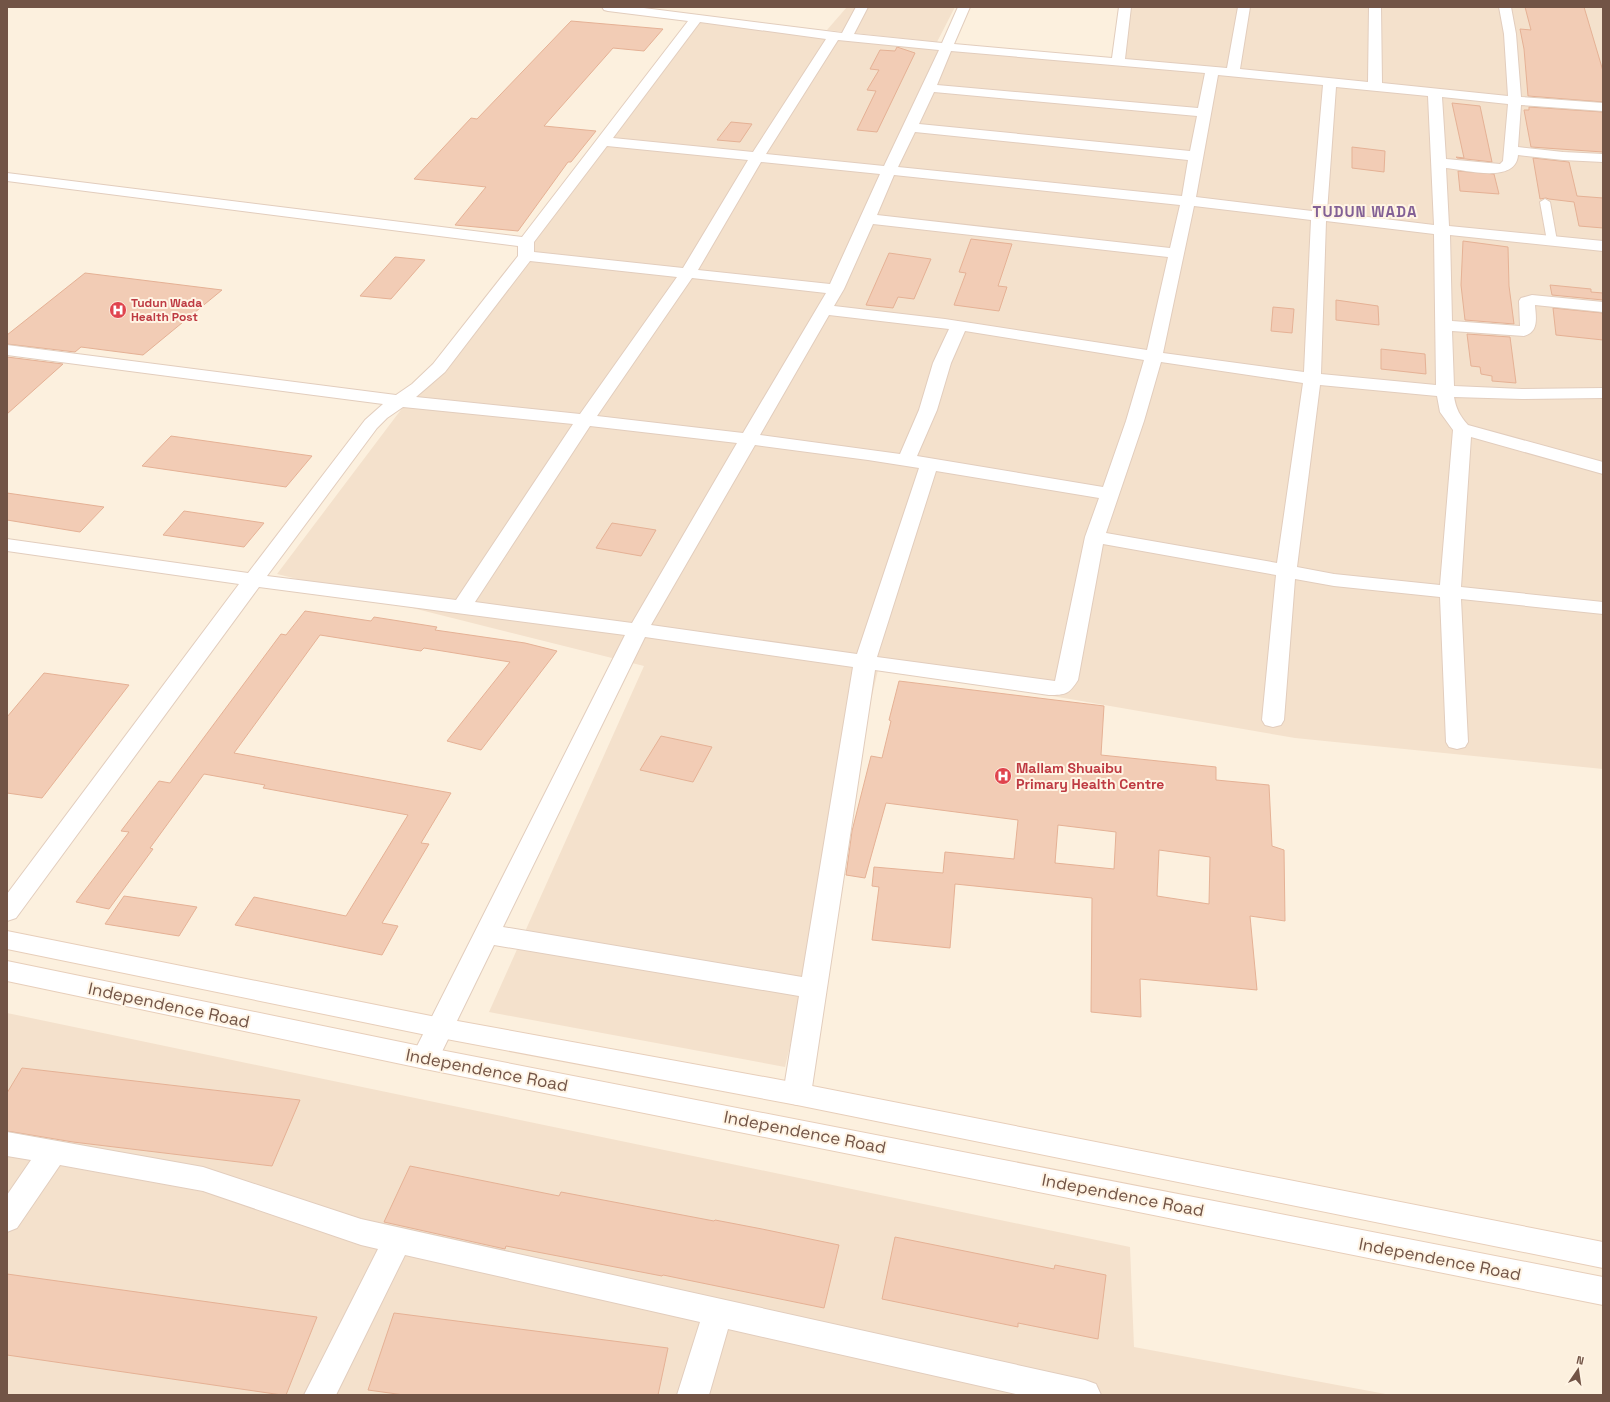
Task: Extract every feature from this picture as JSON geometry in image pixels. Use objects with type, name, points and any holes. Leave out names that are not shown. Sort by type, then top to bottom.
[{"type":"street","points":[[608,7],[840,36],[947,47],[1118,61],[1515,101],[1603,107]]},
{"type":"street","points":[[461,608],[585,420],[688,273],[757,157],[840,36],[862,7]]},
{"type":"street","points":[[425,1058],[638,630],[836,289],[889,171],[929,88],[964,7]]},
{"type":"street","points":[[1118,61],[1124,7]]},
{"type":"street","points":[[1233,72],[1244,7]]},
{"type":"street","points":[[1375,7],[1375,87]]},
{"type":"street","points":[[1438,163],[1497,169],[1505,167],[1510,162],[1515,101],[1510,34],[1505,7]]},
{"type":"street","points":[[7,912],[322,487],[371,424],[381,414],[401,401],[439,368],[526,249],[602,141],[696,19]]},
{"type":"street","points":[[7,545],[461,608],[638,630],[1049,688],[1061,688],[1067,680],[1095,538],[1135,421],[1154,356],[1188,201],[1212,70]]},
{"type":"street","points":[[1273,720],[1286,571],[1312,380],[1319,216],[1330,82]]},
{"type":"street","points":[[929,88],[1205,114]]},
{"type":"street","points":[[1435,93],[1442,230],[1445,392],[1447,410],[1453,420],[1462,429],[1603,468]]},
{"type":"street","points":[[910,127],[1196,156]]},
{"type":"street","points":[[602,141],[1188,201],[1442,230],[1603,246]]},
{"type":"street","points":[[1511,150],[1563,156],[1603,158]]},
{"type":"street","points":[[7,177],[688,273],[836,289]]},
{"type":"street","points":[[868,219],[1176,253]]},
{"type":"street","points":[[1444,325],[1524,331],[1528,326],[1527,301],[1532,300],[1603,307]]},
{"type":"street","points":[[825,310],[959,326],[1312,380],[1445,392],[1565,394],[1603,393]]},
{"type":"street","points":[[906,460],[928,410],[942,363],[959,326]]},
{"type":"street","points":[[7,350],[401,401],[750,439],[906,460],[1110,494]]},
{"type":"street","points":[[1457,742],[1450,592],[1462,429]]},
{"type":"street","points":[[797,1094],[865,662],[929,465]]},
{"type":"street","points":[[1095,538],[1134,543],[1334,580],[1603,608]]},
{"type":"street","points":[[487,934],[814,990]]},
{"type":"street","name":"Independence Road","points":[[7,940],[441,1028],[797,1094],[1603,1255]]},
{"type":"street","name":"Independence Road","points":[[7,971],[425,1058],[1603,1291]]},
{"type":"street","points":[[7,1144],[204,1179],[361,1232],[1085,1395]]},
{"type":"street","points":[[7,1219],[53,1152]]},
{"type":"street","points":[[320,1395],[397,1240]]},
{"type":"street","points":[[693,1395],[718,1312]]},
{"type":"lane","points":[[1545,202],[1552,241]]},
{"type":"shaded area","points":[[847,7],[955,7],[937,42],[827,30]]},
{"type":"shaded area","points":[[1130,7],[1603,7],[1603,769],[1295,738],[879,666],[785,1067],[489,1012],[644,666],[277,574],[696,19],[1114,60]]},
{"type":"shaded area","points":[[7,1013],[1130,1247],[1134,1347],[1391,1395],[7,1395]]},
{"type":"building","points":[[1525,7],[1584,7],[1603,71],[1603,102],[1528,96],[1524,49],[1520,29],[1531,30]]},
{"type":"building","points":[[571,21],[663,29],[644,51],[613,48],[544,126],[596,131],[571,162],[568,162],[518,231],[455,225],[486,187],[414,179],[471,118],[477,119]]},
{"type":"building","points":[[897,47],[915,53],[877,132],[857,130],[876,91],[867,90],[879,70],[870,69],[880,50],[895,51]]},
{"type":"building","points":[[1452,103],[1480,106],[1492,162],[1456,157],[1464,158]]},
{"type":"building","points":[[1529,107],[1603,112],[1603,152],[1531,147],[1524,110],[1529,110]]},
{"type":"building","points":[[731,122],[752,124],[740,142],[717,140]]},
{"type":"building","points":[[1352,147],[1385,151],[1384,172],[1352,168]]},
{"type":"building","points":[[1533,158],[1569,162],[1577,196],[1603,198],[1603,228],[1579,226],[1574,202],[1546,198],[1540,199]]},
{"type":"building","points":[[1458,171],[1494,174],[1499,194],[1460,191]]},
{"type":"building","points":[[971,239],[1012,244],[998,286],[1007,287],[999,311],[954,305],[966,273],[959,272]]},
{"type":"building","points":[[1463,241],[1508,247],[1509,286],[1514,324],[1465,320],[1461,285]]},
{"type":"building","points":[[889,253],[931,259],[914,299],[898,297],[893,308],[866,305]]},
{"type":"building","points":[[395,257],[425,260],[391,299],[360,296]]},
{"type":"building","name":"Tudun Wada Health Post","points":[[85,273],[222,290],[143,355],[81,347],[75,352],[7,344],[7,335]]},
{"type":"building","points":[[1550,285],[1591,289],[1591,292],[1603,293],[1603,300],[1552,295]]},
{"type":"building","points":[[1336,300],[1378,306],[1379,325],[1336,320]]},
{"type":"building","points":[[1273,307],[1294,309],[1292,333],[1271,331]]},
{"type":"building","points":[[1553,308],[1603,313],[1603,340],[1556,335]]},
{"type":"building","points":[[1467,334],[1510,337],[1516,383],[1492,381],[1492,376],[1481,374],[1480,367],[1471,366]]},
{"type":"building","points":[[1381,349],[1425,354],[1426,374],[1381,369]]},
{"type":"building","points":[[7,357],[63,364],[7,414]]},
{"type":"building","points":[[171,436],[312,456],[286,487],[142,466]]},
{"type":"building","points":[[7,493],[104,507],[80,532],[7,520]]},
{"type":"building","points":[[184,511],[264,523],[244,547],[163,535]]},
{"type":"building","points":[[612,523],[656,530],[641,556],[596,548]]},
{"type":"building","points":[[305,611],[371,621],[374,617],[437,627],[435,630],[525,643],[557,651],[481,750],[447,741],[510,662],[424,648],[421,651],[320,635],[234,753],[451,793],[421,843],[429,844],[382,923],[398,926],[382,955],[235,925],[254,897],[346,916],[408,815],[263,788],[265,785],[204,774],[150,848],[153,849],[109,909],[76,902],[129,832],[121,831],[159,781],[170,783],[281,634],[286,635]]},
{"type":"building","points":[[44,673],[129,685],[42,798],[7,793],[7,717]]},
{"type":"building","points":[[899,681],[1104,706],[1101,755],[1216,767],[1216,780],[1269,785],[1272,846],[1284,850],[1285,921],[1250,916],[1257,990],[1140,979],[1141,1017],[1091,1012],[1092,898],[955,884],[950,948],[872,940],[879,887],[872,886],[874,867],[943,873],[945,852],[1014,859],[1018,820],[886,803],[865,878],[846,875],[852,831],[871,756],[882,758],[891,721],[889,720]],"holes":[[[1058,825],[1116,832],[1114,869],[1055,863]],[[1159,850],[1210,857],[1209,904],[1157,896]]]},
{"type":"building","points":[[661,736],[712,747],[693,782],[640,770]]},
{"type":"building","points":[[124,896],[197,907],[179,936],[105,924]]},
{"type":"building","points":[[22,1068],[300,1100],[272,1166],[73,1142],[7,1131],[7,1093]]},
{"type":"building","points":[[410,1166],[559,1196],[561,1192],[715,1220],[839,1245],[824,1308],[663,1275],[506,1246],[505,1249],[384,1222]]},
{"type":"building","points":[[895,1237],[1054,1269],[1055,1265],[1106,1275],[1098,1339],[1018,1323],[1018,1327],[882,1299]]},
{"type":"building","points":[[7,1274],[317,1317],[286,1395],[282,1395],[7,1355]]},
{"type":"building","points":[[394,1313],[668,1348],[658,1395],[404,1395],[368,1390]]},
{"type":"place","name":"Tudun Wada Health Post","points":[[118,310]]},
{"type":"place","name":"Mallam Shuaibu Primary Health Centre","points":[[1003,776]]},
{"type":"district","name":"TUDUN WADA","points":[[1365,212]]}]
